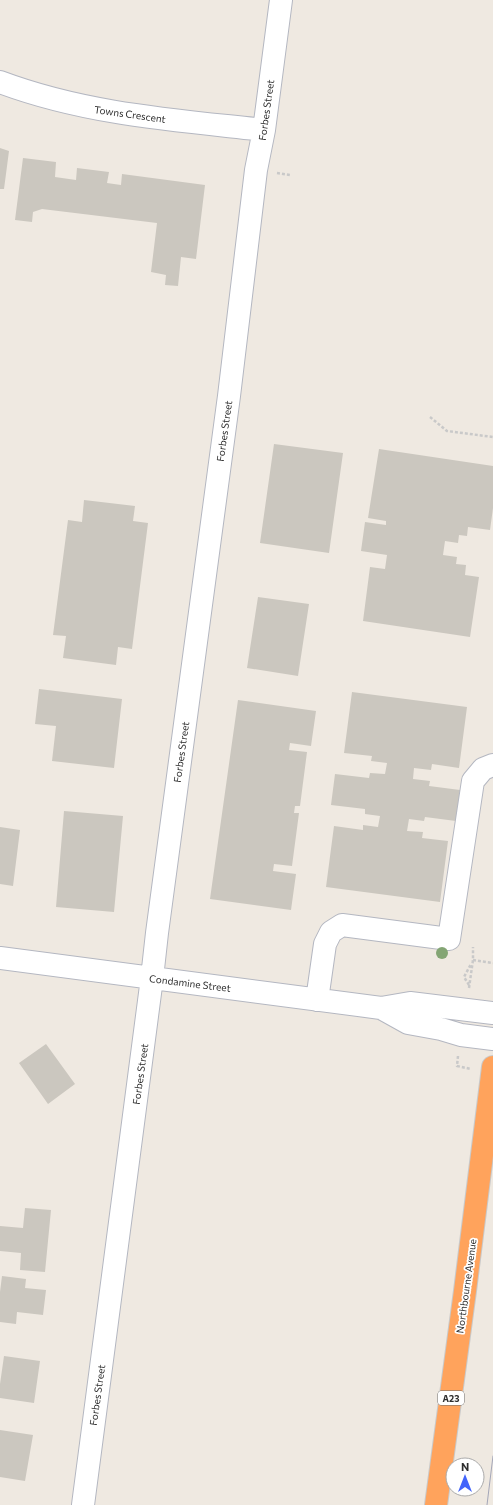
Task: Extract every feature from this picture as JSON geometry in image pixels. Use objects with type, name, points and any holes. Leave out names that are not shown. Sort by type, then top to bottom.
[{"type":"highway","name":"Northbourne Avenue","points":[[436,1505],[488,1142],[493,1067]]},
{"type":"street","name":"Forbes Street","points":[[83,1505],[158,925],[228,404],[256,170],[264,130],[281,0]]},
{"type":"street","name":"Towns Crescent","points":[[0,82],[30,93],[90,108],[172,120],[264,130]]},
{"type":"street","points":[[317,1000],[325,944],[331,932],[342,925],[449,939],[472,781],[483,769],[493,765]]},
{"type":"street","name":"Condamine Street","points":[[0,958],[381,1008],[410,1003],[493,1013]]},
{"type":"street","name":"Condamine Street","points":[[381,1008],[408,1022],[461,1035],[493,1039]]},
{"type":"path","points":[[271,172],[290,175]]},
{"type":"path","points":[[430,416],[447,431],[493,437]]},
{"type":"path","points":[[469,985],[464,977],[473,960],[473,946]]},
{"type":"path","points":[[473,960],[493,963]]},
{"type":"building","points":[[0,148],[9,151],[4,189],[0,189]]},
{"type":"building","points":[[23,158],[56,162],[55,177],[76,180],[77,168],[109,172],[107,183],[121,185],[122,174],[205,185],[196,259],[181,257],[178,286],[165,285],[166,275],[151,272],[157,223],[42,209],[33,212],[32,222],[15,220]]},
{"type":"building","points":[[274,444],[343,453],[329,553],[260,543]]},
{"type":"building","points":[[379,449],[493,466],[493,508],[490,530],[468,527],[467,536],[459,535],[458,543],[445,541],[443,555],[457,557],[456,564],[466,565],[465,575],[479,577],[470,637],[363,621],[370,567],[385,569],[387,555],[361,551],[365,522],[386,525],[386,521],[368,518]]},
{"type":"building","points":[[84,500],[135,506],[133,521],[148,523],[132,649],[118,647],[116,665],[63,658],[66,636],[53,635],[68,520],[82,522]]},
{"type":"building","points":[[258,597],[309,604],[298,676],[247,668]]},
{"type":"building","points":[[39,689],[122,699],[114,768],[52,761],[56,726],[35,724]]},
{"type":"building","points":[[352,692],[467,707],[459,768],[432,764],[431,770],[414,768],[413,779],[430,781],[429,786],[460,790],[456,821],[425,817],[424,821],[409,819],[407,831],[423,832],[422,838],[448,841],[440,902],[326,887],[334,826],[363,830],[363,825],[378,827],[380,816],[365,814],[365,809],[331,805],[335,774],[369,778],[370,773],[385,774],[387,763],[371,761],[372,756],[344,753]]},
{"type":"building","points":[[238,700],[316,711],[311,746],[290,743],[289,750],[307,752],[300,806],[295,806],[294,813],[299,813],[292,866],[274,864],[273,871],[296,874],[291,910],[210,899]]},
{"type":"building","points":[[64,811],[123,816],[114,912],[56,907]]},
{"type":"building","points":[[0,827],[20,830],[13,886],[0,884]]},
{"type":"building","points":[[46,1044],[75,1084],[48,1104],[19,1063]]},
{"type":"building","points":[[25,1208],[51,1210],[45,1272],[20,1270],[21,1253],[0,1251],[0,1226],[23,1228]]},
{"type":"building","points":[[2,1276],[26,1279],[25,1288],[46,1290],[43,1315],[17,1312],[16,1324],[0,1322],[0,1292]]},
{"type":"building","points":[[4,1356],[40,1361],[34,1403],[0,1398],[0,1384]]},
{"type":"building","points":[[0,1430],[33,1435],[25,1481],[0,1477]]},
{"type":"tram line","points":[[487,1505],[493,1456]]}]
